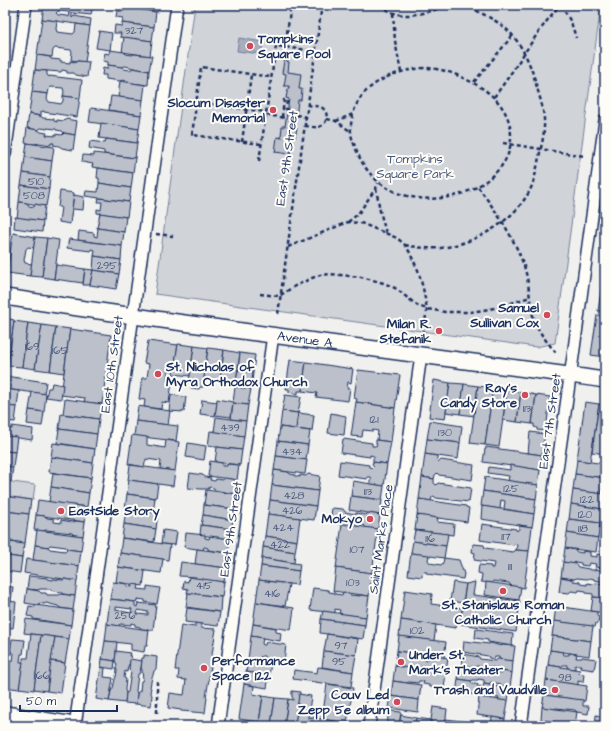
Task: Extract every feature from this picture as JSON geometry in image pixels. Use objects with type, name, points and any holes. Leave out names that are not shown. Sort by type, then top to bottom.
[{"type":"main road","name":"Avenue A","points":[[5,297],[133,316],[605,380]]},
{"type":"main road","points":[[5,715],[74,726]]},
{"type":"street","points":[[5,154],[26,5]]},
{"type":"street","name":"East 10th Street","points":[[74,726],[177,5]]},
{"type":"street","name":"East 7th Street","points":[[521,726],[605,120]]},
{"type":"street","name":"East 9th Street","points":[[218,726],[273,335]]},
{"type":"street","name":"Saint Marks Place","points":[[369,726],[420,355]]},
{"type":"path","points":[[285,47],[291,5]]},
{"type":"path","name":"East 9th Street","points":[[278,314],[322,5]]},
{"type":"path","points":[[380,5],[393,13],[404,15],[450,5]]},
{"type":"path","points":[[405,245],[423,248],[440,248],[454,245],[491,231],[503,223],[516,210],[529,193],[537,171],[544,126],[541,102],[536,81],[524,54],[513,35],[491,18],[465,5]]},
{"type":"path","points":[[494,97],[560,5],[571,22],[576,38]]},
{"type":"path","points":[[393,13],[395,41],[401,72]]},
{"type":"path","points":[[474,82],[513,35]]},
{"type":"path","points":[[259,161],[276,46],[315,51]]},
{"type":"path","points":[[262,144],[192,134],[196,102],[201,67],[271,77]]},
{"type":"path","points":[[428,68],[443,70],[474,82],[494,97],[503,109],[508,120],[511,131],[511,144],[508,156],[500,168],[489,179],[478,187],[462,194],[448,198],[421,199],[390,190],[369,174],[363,166],[354,146],[351,132],[353,114],[356,105],[370,87],[379,81],[401,72],[413,69],[428,68]]},
{"type":"path","points":[[242,142],[252,74]]},
{"type":"path","points":[[282,117],[284,100],[287,100],[287,109]]},
{"type":"path","points":[[196,102],[247,109],[286,118]]},
{"type":"path","points":[[305,126],[318,128],[324,125],[327,119],[326,113],[322,108],[308,105]]},
{"type":"path","points":[[336,121],[353,114]]},
{"type":"path","points":[[296,115],[306,117]]},
{"type":"path","points":[[327,119],[336,121],[351,132]]},
{"type":"path","points":[[503,143],[584,156]]},
{"type":"path","points":[[288,248],[348,222],[358,214],[376,188],[378,182]]},
{"type":"path","points":[[478,187],[503,223],[520,254],[535,322],[540,332],[556,353]]},
{"type":"path","points":[[376,188],[386,234]]},
{"type":"path","points":[[348,222],[361,223],[397,238],[405,245],[418,270],[423,288],[427,309],[424,335]]},
{"type":"path","points":[[156,234],[173,236]]},
{"type":"path","points":[[260,294],[281,295],[312,278],[330,274],[374,280],[384,283],[395,288],[418,306],[445,312],[471,312],[495,308],[530,297]]},
{"type":"path","points":[[157,678],[157,713]]},
{"type":"green space","name":"Tompkins Square Park","points":[[195,5],[601,5],[555,343],[536,347],[155,294]]},
{"type":"green space","points":[[5,481],[35,485],[33,500],[5,496]]},
{"type":"water","name":"Tompkins Square Pool","points":[[239,38],[263,42],[261,54],[237,51]]},
{"type":"building","points":[[5,5],[8,5],[6,21],[5,21]]},
{"type":"building","points":[[44,5],[93,5],[91,15],[72,13],[72,18],[74,16],[91,19],[90,26],[42,19]],"holes":[[[58,11],[70,12],[69,17],[58,15],[56,13]]]},
{"type":"building","points":[[108,5],[159,5],[158,12]]},
{"type":"building","points":[[124,7],[156,12],[154,27],[122,23],[123,18],[116,17],[117,11],[124,11]]},
{"type":"building","points":[[42,19],[57,21],[57,32],[73,34],[75,32],[76,24],[90,26],[85,62],[71,60],[71,50],[55,48],[53,50],[52,57],[37,55]]},
{"type":"building","points":[[122,23],[154,27],[152,41],[120,37],[121,33],[114,33],[115,25],[122,26]]},
{"type":"building","points":[[99,31],[112,33],[110,50],[96,48]]},
{"type":"building","points":[[124,37],[152,41],[150,56],[122,52]]},
{"type":"building","points":[[110,50],[132,55],[152,56],[149,71],[125,66],[108,65],[108,62],[103,61],[105,53],[109,54]]},
{"type":"building","points":[[37,55],[61,60],[61,62],[89,62],[87,77],[76,75],[74,73],[67,73],[67,71],[62,70],[61,72],[35,70]]},
{"type":"building","points":[[284,61],[289,62],[288,72],[301,74],[299,89],[302,89],[301,100],[298,100],[295,128],[297,128],[295,138],[292,138],[290,154],[275,152],[277,137],[282,138],[282,126],[285,126],[289,99],[286,98],[289,86],[284,86],[286,74],[282,73]]},
{"type":"building","points":[[108,65],[130,70],[133,68],[149,71],[148,85],[131,83],[123,80],[106,79],[106,75],[102,75],[103,68],[107,69]]},
{"type":"building","points":[[35,70],[47,71],[47,75],[49,77],[82,80],[80,98],[63,96],[63,88],[51,87],[48,94],[32,92]]},
{"type":"building","points":[[120,81],[145,85],[143,100],[118,97]]},
{"type":"building","points":[[32,92],[48,94],[47,99],[49,102],[61,104],[63,101],[63,96],[80,98],[77,117],[44,111],[41,112],[41,116],[29,114]]},
{"type":"building","points":[[111,96],[143,100],[141,115],[109,110]]},
{"type":"building","points":[[91,108],[141,115],[139,129],[89,122]]},
{"type":"building","points":[[29,114],[54,119],[54,121],[57,122],[57,120],[64,121],[66,119],[77,121],[75,135],[64,133],[56,129],[41,128],[38,130],[27,128]]},
{"type":"building","points":[[101,123],[139,129],[137,143],[99,138]]},
{"type":"building","points":[[27,128],[47,133],[46,135],[55,136],[55,134],[62,135],[64,133],[75,135],[73,150],[53,145],[54,143],[51,143],[51,145],[25,143]]},
{"type":"building","points":[[106,139],[137,143],[135,158],[104,154],[104,151],[89,148],[90,141],[105,143]]},
{"type":"building","points":[[27,143],[54,147],[52,161],[25,157]]},
{"type":"building","points":[[94,153],[135,158],[133,173],[92,167],[93,164],[82,162],[83,155],[94,156]]},
{"type":"building","points":[[25,157],[52,161],[50,177],[23,173]]},
{"type":"building","points":[[98,168],[133,173],[131,188],[99,183],[99,178],[97,178]]},
{"type":"building","points":[[23,173],[50,177],[49,189],[21,185]]},
{"type":"building","points":[[99,183],[131,188],[129,202],[85,196],[86,191],[98,192]]},
{"type":"building","points":[[21,185],[49,189],[46,206],[19,202]]},
{"type":"building","points":[[60,191],[74,193],[70,224],[59,222],[61,207],[58,207]]},
{"type":"building","points":[[74,195],[84,197],[83,210],[72,209]]},
{"type":"building","points":[[99,198],[129,202],[127,217],[97,213],[97,209],[101,210],[102,202],[98,202]]},
{"type":"building","points":[[19,202],[27,203],[29,206],[34,207],[35,204],[45,206],[43,221],[17,218]]},
{"type":"building","points":[[100,213],[126,217],[124,232],[97,228]]},
{"type":"building","points":[[15,217],[43,221],[42,232],[14,228]]},
{"type":"building","points":[[98,228],[124,232],[122,246],[78,240],[79,231],[94,233],[94,236],[97,237]]},
{"type":"building","points":[[13,233],[35,237],[34,248],[28,247],[26,249],[24,260],[25,263],[32,264],[30,276],[7,273]]},
{"type":"building","points":[[35,237],[47,238],[42,277],[30,276]]},
{"type":"building","points":[[47,238],[59,240],[54,279],[42,277]]},
{"type":"building","points":[[69,239],[122,246],[121,260],[94,256],[95,250],[91,249],[91,251],[67,248]]},
{"type":"building","points":[[94,256],[121,260],[119,274],[93,270]]},
{"type":"building","points":[[605,264],[605,311],[598,311]]},
{"type":"building","points":[[56,265],[85,269],[83,283],[54,279]]},
{"type":"building","points":[[85,269],[93,270],[90,285],[83,285]]},
{"type":"building","points":[[93,270],[119,274],[116,289],[90,285]]},
{"type":"building","name":"Samuel Sullivan Cox","points":[[545,313],[549,313],[549,317],[545,317]]},
{"type":"building","points":[[597,315],[605,316],[605,357],[591,355]]},
{"type":"building","points":[[5,318],[14,320],[7,373],[5,373]]},
{"type":"building","points":[[14,321],[28,323],[22,367],[8,366]]},
{"type":"building","points":[[28,323],[42,325],[35,369],[22,367]]},
{"type":"building","points":[[42,325],[56,327],[50,371],[35,369]]},
{"type":"building","points":[[56,327],[70,329],[64,373],[50,371]]},
{"type":"building","points":[[70,329],[111,335],[102,404],[84,402],[85,398],[61,395]]},
{"type":"building","name":"St. Nicholas of Myra Orthodox Church","points":[[148,341],[178,345],[174,371],[168,370],[167,381],[172,382],[169,403],[162,402],[161,409],[144,407],[145,400],[139,399],[142,378],[147,378],[149,364],[144,363]]},
{"type":"building","points":[[178,344],[194,346],[190,376],[173,374]]},
{"type":"building","points":[[194,346],[208,348],[203,387],[200,387],[199,389],[191,388],[192,383],[189,383]]},
{"type":"building","points":[[208,348],[224,350],[220,380],[204,378]]},
{"type":"building","points":[[224,350],[240,353],[236,382],[220,380]]},
{"type":"building","points":[[240,353],[255,355],[253,373],[238,370]]},
{"type":"building","points":[[290,360],[306,362],[302,391],[298,391],[298,394],[289,392],[289,389],[286,389]]},
{"type":"building","points":[[306,362],[353,369],[351,383],[348,382],[347,388],[350,388],[348,401],[316,397],[317,393],[302,391]]},
{"type":"building","points":[[238,370],[253,373],[251,389],[235,387]]},
{"type":"building","points":[[358,370],[400,375],[395,408],[356,402],[357,399],[354,398]]},
{"type":"building","points":[[5,376],[46,382],[44,394],[5,389]]},
{"type":"building","points":[[434,380],[450,383],[445,419],[429,417]]},
{"type":"building","points":[[52,383],[63,385],[61,399],[46,397],[48,388],[51,388]]},
{"type":"building","points":[[450,383],[464,384],[460,414],[446,412]]},
{"type":"building","points":[[464,384],[478,386],[474,416],[460,414]]},
{"type":"building","points":[[478,386],[493,388],[485,445],[470,443]]},
{"type":"building","points":[[235,387],[251,389],[248,405],[233,403]]},
{"type":"building","points":[[493,388],[507,390],[499,447],[485,445]]},
{"type":"building","points":[[5,389],[19,391],[17,407],[5,406]]},
{"type":"building","points":[[507,390],[521,392],[517,422],[503,420]]},
{"type":"building","points":[[32,392],[46,394],[44,412],[29,410]]},
{"type":"building","points":[[521,392],[536,395],[532,424],[517,422]]},
{"type":"building","points":[[171,395],[186,397],[184,412],[169,411]]},
{"type":"building","points":[[285,395],[301,397],[298,413],[282,411]]},
{"type":"building","points":[[536,395],[550,397],[546,431],[537,430],[537,428],[534,427],[534,424],[532,424]]},
{"type":"building","points":[[65,399],[102,404],[99,419],[63,414]]},
{"type":"building","points":[[217,399],[233,402],[231,417],[215,415]]},
{"type":"building","points":[[202,400],[217,402],[215,416],[200,414]]},
{"type":"building","points":[[356,402],[395,408],[391,442],[377,440],[378,431],[373,430],[363,430],[362,437],[351,436]]},
{"type":"building","points":[[585,402],[599,404],[590,462],[577,460]]},
{"type":"building","points":[[233,403],[248,405],[246,421],[231,419]]},
{"type":"building","points":[[599,404],[605,404],[605,454],[592,452]]},
{"type":"building","points":[[5,406],[17,407],[15,422],[5,421]]},
{"type":"building","points":[[138,406],[170,411],[168,425],[136,421]]},
{"type":"building","points":[[29,410],[44,412],[42,426],[27,424]]},
{"type":"building","points":[[282,411],[298,413],[296,429],[280,427]]},
{"type":"building","points":[[298,413],[314,415],[312,431],[296,429]]},
{"type":"building","points":[[331,413],[346,416],[344,435],[328,433]]},
{"type":"building","points":[[61,414],[99,419],[97,434],[59,429]]},
{"type":"building","points":[[216,417],[246,421],[244,436],[214,432]]},
{"type":"building","points":[[136,421],[178,426],[176,441],[134,436]]},
{"type":"building","points":[[430,421],[462,426],[460,443],[427,439]]},
{"type":"building","points":[[5,425],[12,429],[12,426],[33,429],[32,440],[5,436]]},
{"type":"building","points":[[280,427],[310,431],[308,445],[278,441]]},
{"type":"building","points":[[59,429],[97,434],[95,449],[57,443]]},
{"type":"building","points":[[210,431],[244,436],[242,450],[208,446]]},
{"type":"building","points":[[530,432],[545,434],[542,455],[528,453]]},
{"type":"building","points":[[132,435],[147,437],[147,445],[165,448],[166,440],[179,442],[175,471],[160,469],[161,461],[146,459],[144,467],[128,464]]},
{"type":"building","points":[[5,436],[17,437],[15,452],[5,451]]},
{"type":"building","points":[[343,439],[372,443],[372,446],[377,445],[376,440],[391,442],[387,464],[373,462],[373,458],[375,457],[370,455],[370,457],[341,453]]},
{"type":"building","points":[[427,439],[460,443],[458,459],[425,454]]},
{"type":"building","points":[[278,441],[308,445],[306,460],[276,456]]},
{"type":"building","points":[[53,443],[95,449],[93,463],[51,457]]},
{"type":"building","points":[[188,443],[206,446],[204,460],[186,457]]},
{"type":"building","points":[[217,447],[242,450],[240,465],[215,462]]},
{"type":"building","points":[[486,447],[542,455],[540,470],[483,462]]},
{"type":"building","points":[[5,451],[15,452],[13,467],[5,466]]},
{"type":"building","points":[[425,454],[437,456],[437,460],[439,462],[441,460],[474,465],[472,480],[439,475],[437,473],[434,479],[422,477]]},
{"type":"building","points":[[276,456],[307,460],[305,474],[274,470]]},
{"type":"building","points":[[51,457],[93,463],[91,478],[49,472]]},
{"type":"building","points":[[577,460],[605,464],[605,478],[575,474]]},
{"type":"building","points":[[210,461],[222,463],[222,466],[227,466],[227,464],[239,465],[237,480],[208,476]]},
{"type":"building","points":[[340,461],[369,465],[369,467],[372,468],[374,466],[372,464],[373,462],[387,464],[384,486],[370,484],[370,480],[372,479],[371,477],[367,477],[367,479],[338,475]]},
{"type":"building","points":[[130,465],[175,471],[173,486],[128,480]]},
{"type":"building","points":[[510,465],[540,470],[538,485],[508,481],[509,476],[488,473],[489,467],[510,470]]},
{"type":"building","points":[[5,466],[13,467],[11,482],[5,481]]},
{"type":"building","points":[[274,470],[288,472],[300,477],[300,475],[306,476],[308,474],[320,476],[318,491],[272,485]]},
{"type":"building","points":[[53,473],[91,478],[89,493],[51,487]]},
{"type":"building","points":[[190,473],[203,475],[211,478],[210,480],[215,481],[216,479],[222,480],[225,478],[237,480],[235,494],[214,490],[214,488],[209,487],[209,489],[188,488]]},
{"type":"building","points":[[575,474],[605,478],[605,490],[602,489],[601,494],[573,490]]},
{"type":"building","points":[[422,477],[434,479],[434,483],[436,485],[438,483],[471,488],[469,502],[436,498],[434,496],[432,497],[431,501],[419,499]]},
{"type":"building","points":[[485,477],[538,485],[536,499],[483,491]]},
{"type":"building","points":[[129,480],[158,484],[156,498],[127,494]]},
{"type":"building","points":[[353,481],[384,486],[382,500],[351,496]]},
{"type":"building","points":[[272,485],[318,491],[316,506],[270,500]]},
{"type":"building","points":[[51,487],[89,493],[87,507],[49,502]]},
{"type":"building","points":[[206,490],[236,494],[234,509],[204,505]]},
{"type":"building","points":[[573,490],[604,494],[602,509],[571,504]]},
{"type":"building","points":[[483,491],[536,499],[534,514],[504,509],[505,501],[501,500],[500,509],[481,506]]},
{"type":"building","points":[[127,494],[155,498],[153,513],[125,509]]},
{"type":"building","points":[[5,496],[31,500],[29,514],[5,511]]},
{"type":"building","points":[[351,496],[382,500],[380,515],[349,510]]},
{"type":"building","points":[[419,499],[466,506],[469,508],[467,522],[417,515]]},
{"type":"building","name":"EastSide Story","points":[[38,500],[87,507],[85,522],[36,515]]},
{"type":"building","points":[[270,500],[316,506],[314,520],[268,514]]},
{"type":"building","points":[[571,504],[602,509],[600,523],[569,519]]},
{"type":"building","points":[[204,505],[234,509],[233,520],[203,515]]},
{"type":"building","points":[[482,506],[534,514],[532,527],[481,519]]},
{"type":"building","points":[[332,508],[343,509],[345,512],[356,514],[366,515],[368,513],[380,515],[378,529],[366,528],[364,525],[353,524],[350,522],[342,522],[340,524],[330,523]]},
{"type":"building","points":[[126,509],[158,513],[156,529],[124,524]]},
{"type":"building","points":[[5,511],[29,514],[25,543],[5,540]]},
{"type":"building","points":[[268,514],[300,518],[297,541],[265,536]]},
{"type":"building","points":[[36,515],[45,516],[47,518],[54,519],[54,522],[61,523],[61,520],[85,522],[83,536],[74,535],[72,533],[34,530]]},
{"type":"building","points":[[203,515],[233,520],[231,529],[201,525]]},
{"type":"building","points":[[417,515],[438,518],[437,522],[454,524],[453,535],[415,530]]},
{"type":"building","points":[[569,519],[600,523],[598,538],[567,533]]},
{"type":"building","points":[[124,524],[156,529],[154,542],[122,538]]},
{"type":"building","points":[[342,524],[378,529],[372,573],[336,568]]},
{"type":"building","points":[[482,524],[516,529],[517,531],[519,529],[519,525],[532,527],[529,551],[516,550],[517,545],[514,544],[480,540]]},
{"type":"building","points":[[201,525],[231,529],[230,539],[200,535]]},
{"type":"building","points":[[37,530],[83,536],[81,551],[67,549],[66,547],[35,545]]},
{"type":"building","points":[[163,530],[177,532],[175,545],[161,544]]},
{"type":"building","points":[[415,530],[448,534],[446,546],[413,541]]},
{"type":"building","points":[[186,533],[205,535],[205,538],[209,539],[210,536],[230,539],[228,553],[208,550],[208,548],[204,547],[203,550],[184,547]]},
{"type":"building","points":[[567,533],[598,538],[596,552],[565,548]]},
{"type":"building","points":[[265,536],[297,541],[295,552],[263,547]]},
{"type":"building","points":[[122,538],[170,545],[168,560],[120,553]]},
{"type":"building","points":[[413,541],[446,546],[444,558],[411,553]]},
{"type":"building","points":[[10,542],[24,544],[22,558],[8,556]]},
{"type":"building","points":[[473,544],[484,545],[485,548],[513,552],[516,550],[529,551],[524,588],[511,586],[509,583],[493,581],[492,583],[481,582],[482,574],[478,573],[479,565],[491,566],[491,568],[493,568],[494,563],[474,560],[475,553],[472,552]]},
{"type":"building","points":[[35,545],[65,551],[67,549],[81,551],[79,566],[33,560]]},
{"type":"building","points":[[263,547],[295,552],[294,563],[262,558]]},
{"type":"building","points":[[565,548],[583,553],[583,551],[590,552],[590,556],[597,557],[597,554],[605,555],[605,568],[595,567],[596,564],[589,563],[588,566],[575,562],[573,564],[563,562]]},
{"type":"building","points":[[197,549],[228,553],[226,568],[195,564]]},
{"type":"building","points":[[120,553],[163,559],[161,573],[118,567]]},
{"type":"building","points":[[411,553],[429,555],[428,560],[430,563],[441,565],[444,558],[459,560],[464,574],[463,579],[427,574],[427,572],[422,574],[422,577],[408,575]]},
{"type":"building","points":[[8,556],[22,558],[20,573],[6,571]]},
{"type":"building","points":[[262,558],[300,564],[299,571],[261,566]]},
{"type":"building","points":[[26,559],[79,566],[77,581],[24,573]]},
{"type":"building","points":[[181,562],[226,568],[224,582],[195,579],[196,577],[179,576]]},
{"type":"building","points":[[563,562],[576,564],[578,567],[591,570],[595,569],[605,571],[605,582],[590,578],[574,579],[561,577]]},
{"type":"building","points":[[261,566],[299,571],[297,585],[259,580]]},
{"type":"building","points":[[118,567],[145,571],[143,586],[116,582]]},
{"type":"building","points":[[336,568],[372,573],[369,596],[333,591]]},
{"type":"building","points":[[29,576],[53,580],[65,579],[77,581],[75,596],[63,594],[62,592],[53,591],[51,589],[27,589]]},
{"type":"building","points":[[189,577],[224,582],[222,597],[187,593],[188,589],[183,588],[184,581],[188,582]]},
{"type":"building","points":[[561,577],[580,582],[580,584],[605,584],[605,598],[593,597],[593,594],[579,590],[578,592],[571,591],[569,593],[559,592]]},
{"type":"building","points":[[259,580],[289,584],[285,606],[256,602]]},
{"type":"building","points":[[113,582],[127,584],[127,586],[132,587],[132,584],[139,585],[138,589],[147,590],[147,586],[160,588],[157,604],[137,599],[137,602],[110,599]]},
{"type":"building","points":[[453,582],[466,584],[463,603],[450,601]]},
{"type":"building","points":[[475,582],[473,595],[520,601],[516,632],[460,624],[466,584]]},
{"type":"building","name":"St. Stanislaus Roman Catholic Church","points":[[486,582],[521,587],[519,600],[485,595]]},
{"type":"building","points":[[5,586],[13,587],[11,601],[5,600]]},
{"type":"building","points":[[313,588],[328,590],[329,592],[342,595],[343,592],[349,593],[350,595],[369,596],[366,617],[339,614],[340,610],[335,609],[335,613],[310,610]]},
{"type":"building","points":[[27,589],[46,593],[47,595],[61,594],[75,596],[73,610],[60,608],[58,606],[46,603],[40,603],[37,605],[25,603]]},
{"type":"building","points":[[405,590],[432,594],[431,604],[462,608],[461,623],[457,622],[456,628],[401,620]]},
{"type":"building","points":[[188,593],[221,597],[220,612],[186,607]]},
{"type":"building","points":[[593,597],[605,598],[605,613],[591,611]]},
{"type":"building","points":[[110,599],[135,602],[135,606],[137,607],[138,603],[156,605],[153,630],[141,629],[140,627],[135,626],[135,624],[131,623],[131,625],[120,624],[118,626],[107,624]],"holes":[[[116,607],[132,609],[131,613],[116,610]],[[138,610],[148,612],[148,615],[137,614]]]},
{"type":"building","points":[[7,601],[16,602],[13,628],[5,627]]},
{"type":"building","points":[[256,602],[294,608],[291,630],[253,624]]},
{"type":"building","points":[[35,605],[73,610],[71,625],[33,619],[33,617],[27,616],[29,606],[35,607]]},
{"type":"building","points":[[556,606],[597,612],[597,616],[599,617],[598,623],[596,623],[595,627],[554,621]]},
{"type":"building","points":[[187,608],[220,612],[218,626],[185,622]]},
{"type":"building","points":[[323,611],[366,617],[365,625],[321,619]]},
{"type":"building","points":[[26,619],[71,625],[69,639],[24,633]]},
{"type":"building","points":[[321,619],[365,625],[363,639],[320,633]]},
{"type":"building","points":[[401,620],[436,625],[434,641],[399,636]]},
{"type":"building","points":[[554,621],[593,626],[591,641],[552,636]]},
{"type":"building","points":[[195,623],[201,624],[201,628],[216,629],[205,713],[181,711],[168,708],[170,693],[184,695],[186,680],[178,679],[179,670],[175,670],[181,625],[195,627]]},
{"type":"building","points":[[107,624],[149,630],[147,646],[145,646],[144,652],[131,650],[131,644],[105,641]]},
{"type":"building","points":[[253,624],[276,628],[276,632],[281,633],[280,641],[251,636]]},
{"type":"building","points":[[476,629],[513,634],[512,646],[475,638]]},
{"type":"building","points":[[31,634],[41,635],[34,690],[19,688],[23,658],[28,658]]},
{"type":"building","points":[[327,634],[358,639],[356,655],[324,651]]},
{"type":"building","points":[[41,635],[55,637],[47,691],[34,689]]},
{"type":"building","points":[[251,636],[263,638],[263,645],[265,645],[266,642],[286,645],[284,662],[264,659],[264,656],[260,657],[260,662],[248,660]]},
{"type":"building","points":[[399,636],[446,642],[444,658],[397,651]]},
{"type":"building","points":[[552,636],[591,641],[589,656],[550,650]]},
{"type":"building","points":[[55,637],[69,639],[65,663],[51,661]]},
{"type":"building","points":[[12,639],[25,640],[20,662],[23,662],[19,689],[5,687],[9,660],[13,661],[14,653],[10,653]]},
{"type":"building","points":[[105,641],[117,642],[115,661],[102,659]]},
{"type":"building","points":[[464,641],[491,643],[501,646],[515,646],[513,661],[500,660],[499,657],[495,657],[494,659],[489,658],[488,656],[463,652]]},
{"type":"building","points":[[5,649],[11,650],[5,687]]},
{"type":"building","points":[[550,650],[563,652],[564,655],[569,655],[569,653],[577,654],[576,658],[582,657],[596,659],[594,670],[580,668],[581,665],[575,665],[575,669],[567,668],[567,665],[563,665],[561,667],[548,665]]},
{"type":"building","points":[[116,651],[130,653],[129,656],[131,656],[124,678],[126,679],[125,703],[109,701],[117,670],[117,664],[115,661]]},
{"type":"building","points":[[324,651],[356,655],[353,672],[322,667]]},
{"type":"building","points":[[397,651],[411,653],[412,656],[422,657],[422,659],[427,660],[427,658],[433,659],[434,656],[448,658],[446,673],[432,671],[431,669],[426,668],[426,666],[421,666],[420,668],[411,666],[409,668],[395,666]]},
{"type":"building","points":[[463,654],[479,657],[480,659],[513,661],[512,673],[498,670],[497,668],[462,666]]},
{"type":"building","points":[[144,655],[157,657],[156,669],[152,677],[150,687],[150,692],[152,695],[151,706],[136,704],[137,693],[140,691],[141,681],[143,680],[141,667],[142,658],[144,658]]},
{"type":"building","points":[[102,659],[115,661],[114,669],[101,667]]},
{"type":"building","points":[[130,659],[142,661],[140,673],[138,674],[136,704],[125,703],[131,672],[129,670]]},
{"type":"building","points":[[248,660],[271,664],[269,675],[246,672]]},
{"type":"building","points":[[51,661],[65,663],[61,693],[47,691]]},
{"type":"building","points":[[460,665],[473,667],[474,669],[479,670],[479,672],[485,673],[486,669],[492,670],[492,672],[502,673],[502,671],[512,673],[510,687],[491,682],[490,684],[484,683],[484,680],[478,679],[471,681],[458,679]]},
{"type":"building","points":[[548,665],[580,670],[579,673],[584,674],[583,682],[578,681],[578,685],[546,680]]},
{"type":"building","points":[[395,666],[409,668],[410,670],[420,672],[420,674],[425,675],[425,672],[431,673],[432,671],[446,673],[444,688],[430,687],[429,685],[423,684],[424,681],[419,681],[418,683],[407,683],[393,681]]},
{"type":"building","points":[[101,667],[105,668],[104,677],[113,678],[109,701],[96,699]]},
{"type":"building","points":[[318,667],[353,672],[351,687],[293,679],[294,670],[317,673]]},
{"type":"building","points":[[246,672],[269,675],[267,688],[244,684]]},
{"type":"building","points":[[458,679],[471,681],[472,684],[478,684],[477,686],[483,687],[484,683],[490,684],[490,686],[500,687],[500,685],[510,687],[508,701],[498,700],[499,698],[482,697],[483,693],[476,692],[476,695],[471,694],[469,696],[456,694]]},
{"type":"building","points":[[546,680],[587,686],[585,701],[544,695]]},
{"type":"building","points":[[393,681],[421,685],[419,700],[391,696]]},
{"type":"building","points":[[244,684],[254,686],[253,694],[263,696],[259,722],[239,719]]},
{"type":"building","points":[[327,684],[353,688],[347,723],[308,717],[309,711],[323,713]]},
{"type":"building","points":[[292,691],[300,692],[295,726],[284,726],[288,699],[294,700],[292,697]]},
{"type":"building","points":[[299,694],[311,696],[307,726],[295,726]]},
{"type":"building","points":[[544,695],[583,700],[583,706],[589,706],[588,714],[577,712],[575,710],[542,707]]},
{"type":"building","points":[[263,696],[275,698],[271,725],[259,723]]},
{"type":"building","points":[[391,696],[419,700],[418,712],[389,708]]},
{"type":"building","points":[[479,697],[508,701],[505,719],[477,715]]},
{"type":"building","points":[[275,698],[288,699],[284,726],[271,725]]},
{"type":"building","points":[[433,707],[447,709],[445,726],[430,726]]},
{"type":"building","points":[[542,707],[577,712],[575,725],[541,720]]},
{"type":"building","points":[[389,708],[391,708],[391,711],[401,712],[399,726],[387,726]]},
{"type":"building","points":[[401,715],[416,718],[415,726],[399,726]]},
{"type":"building","points":[[596,715],[605,717],[605,726],[595,726]]},
{"type":"building","points":[[308,717],[353,724],[352,726],[307,726]]},
{"type":"building","points":[[492,717],[505,719],[504,726],[491,726]]},
{"type":"building","points":[[416,718],[431,720],[430,726],[415,726]]},
{"type":"building","points":[[446,719],[461,721],[460,726],[445,726]]},
{"type":"building","points":[[541,720],[550,722],[549,726],[540,726]]},
{"type":"building","points":[[461,721],[475,723],[474,726],[460,726]]},
{"type":"building","points":[[550,722],[562,724],[562,726],[549,726]]},
{"type":"building","points":[[475,723],[491,726],[474,726]]},
{"type":"place","name":"Tompkins Square Pool","points":[[250,46]]},
{"type":"place","name":"Slocum Disaster Memorial","points":[[273,110]]},
{"type":"place","name":"Samuel Sullivan Cox","points":[[547,315]]},
{"type":"place","name":"Milan R. Stefanik","points":[[439,331]]},
{"type":"place","name":"St. Nicholas of Myra Orthodox Church","points":[[158,374]]},
{"type":"place","name":"Ray's Candy Store","points":[[525,395]]},
{"type":"place","name":"EastSide Story","points":[[61,511]]},
{"type":"place","name":"Mokyo","points":[[370,519]]},
{"type":"place","name":"St. Stanislaus Roman Catholic Church","points":[[503,591]]},
{"type":"place","name":"Under St. Mark's Theater","points":[[401,662]]},
{"type":"place","name":"Performance Space 122","points":[[204,668]]},
{"type":"place","name":"Trash and Vaudville","points":[[555,690]]},
{"type":"place","name":"Couv Led Zepp 5e album","points":[[397,702]]}]
